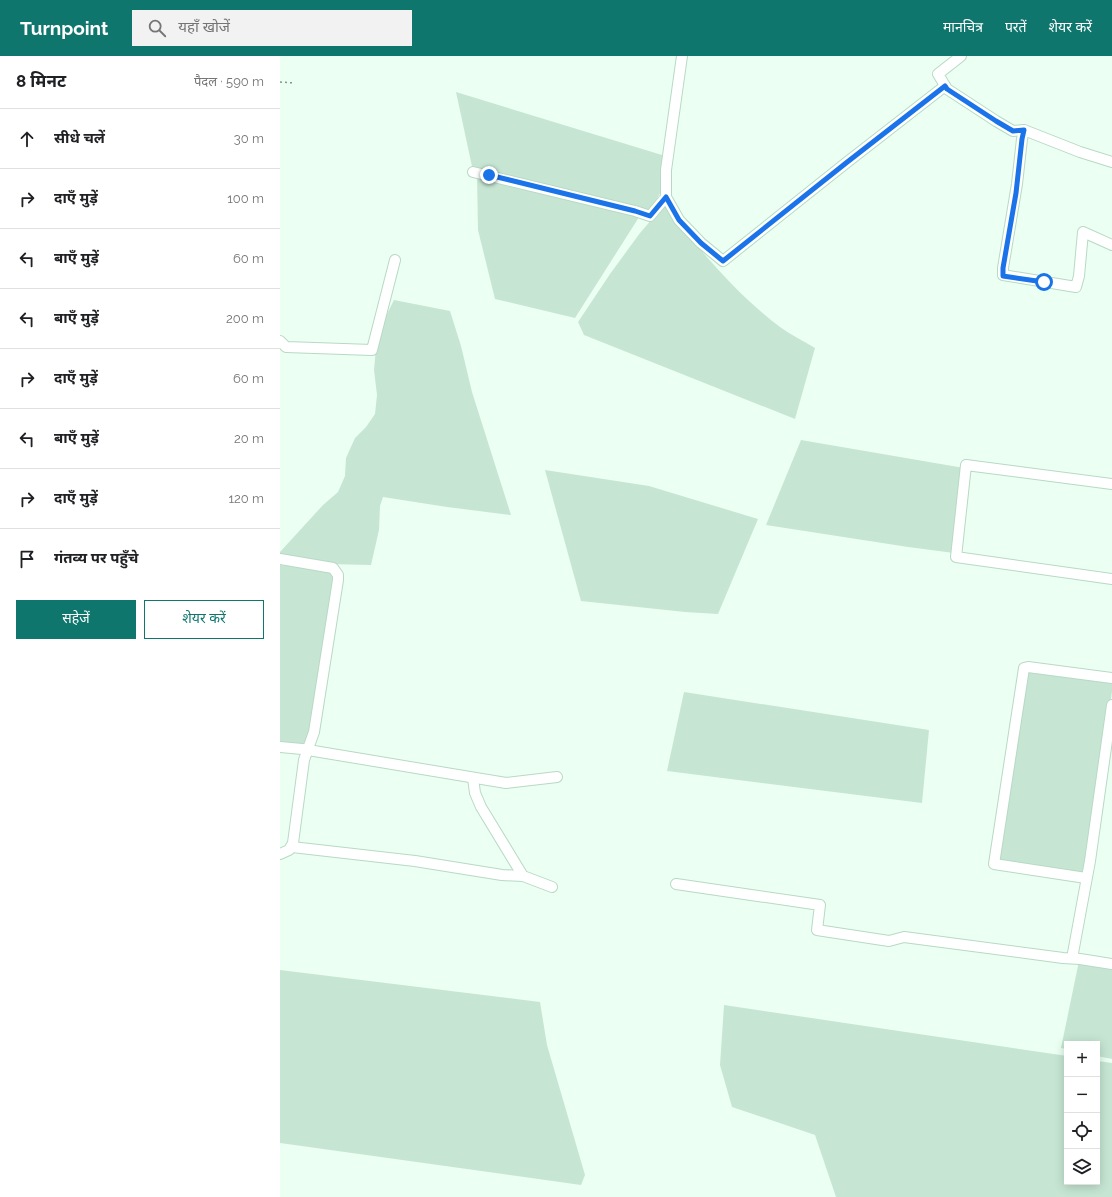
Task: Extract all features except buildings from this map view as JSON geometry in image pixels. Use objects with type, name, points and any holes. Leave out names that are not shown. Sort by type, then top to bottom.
[{"type":"street","points":[[682,56],[666,170],[666,197],[679,220],[701,243],[723,261],[945,86]]},
{"type":"street","points":[[961,56],[938,74],[947,89],[1013,131],[1024,130],[1080,152],[1112,162]]},
{"type":"street","points":[[1024,130],[1003,276],[1076,287],[1079,276],[1083,232],[1112,245]]},
{"type":"street","points":[[473,172],[635,211],[650,216],[666,197]]},
{"type":"street","points":[[280,341],[286,347],[372,350],[395,260]]},
{"type":"street","points":[[1112,484],[966,465],[956,557],[1112,579]]},
{"type":"street","points":[[280,559],[333,568],[338,575],[314,732],[304,760],[292,847]]},
{"type":"street","points":[[1086,878],[994,864],[1024,668],[1028,667],[1112,678]]},
{"type":"street","points":[[1074,958],[1073,953],[1090,861],[1112,705]]},
{"type":"street","points":[[280,747],[308,750],[506,783],[557,777]]},
{"type":"street","points":[[473,778],[475,793],[481,807],[523,876]]},
{"type":"street","points":[[280,854],[292,847],[415,861],[502,875],[523,876],[552,887]]},
{"type":"street","points":[[676,884],[820,905],[817,930],[890,941],[904,937],[1112,964]]},
{"type":"path","points":[[280,82],[294,83]]},
{"type":"green space","points":[[456,92],[662,155],[663,188],[649,213],[473,171]]},
{"type":"green space","points":[[477,174],[641,214],[575,318],[495,299],[478,230]]},
{"type":"green space","points":[[664,205],[704,254],[748,300],[780,327],[815,348],[795,419],[584,335],[578,322],[640,233]]},
{"type":"green space","points":[[394,300],[450,311],[461,346],[472,392],[511,515],[383,497],[380,506],[379,530],[371,565],[328,564],[280,555],[280,552],[323,505],[338,492],[345,476],[346,458],[355,438],[366,427],[375,414],[377,395],[374,370],[376,348],[382,324]]},
{"type":"green space","points":[[801,440],[964,468],[954,553],[766,525]]},
{"type":"green space","points":[[545,470],[649,486],[758,519],[718,614],[581,601]]},
{"type":"green space","points":[[280,565],[331,571],[334,579],[306,747],[280,743]]},
{"type":"green space","points":[[1026,670],[1112,682],[1086,876],[997,863]]},
{"type":"green space","points":[[684,692],[929,730],[922,803],[667,771]]},
{"type":"green space","points":[[1079,961],[1112,967],[1112,1059],[1100,1057],[1100,1041],[1064,1041],[1064,1048],[1061,1048]]},
{"type":"green space","points":[[280,970],[540,1002],[547,1045],[585,1175],[581,1185],[280,1143]]},
{"type":"green space","points":[[724,1005],[1064,1056],[1064,1185],[1100,1185],[1100,1061],[1112,1063],[1112,1197],[836,1197],[815,1135],[732,1107],[720,1065]]},
{"type":"route","points":[[489,175],[650,216],[658,204],[666,197],[679,220],[701,243],[723,261],[945,86],[947,89],[1013,131],[1024,130],[1003,276],[1044,282]]}]
